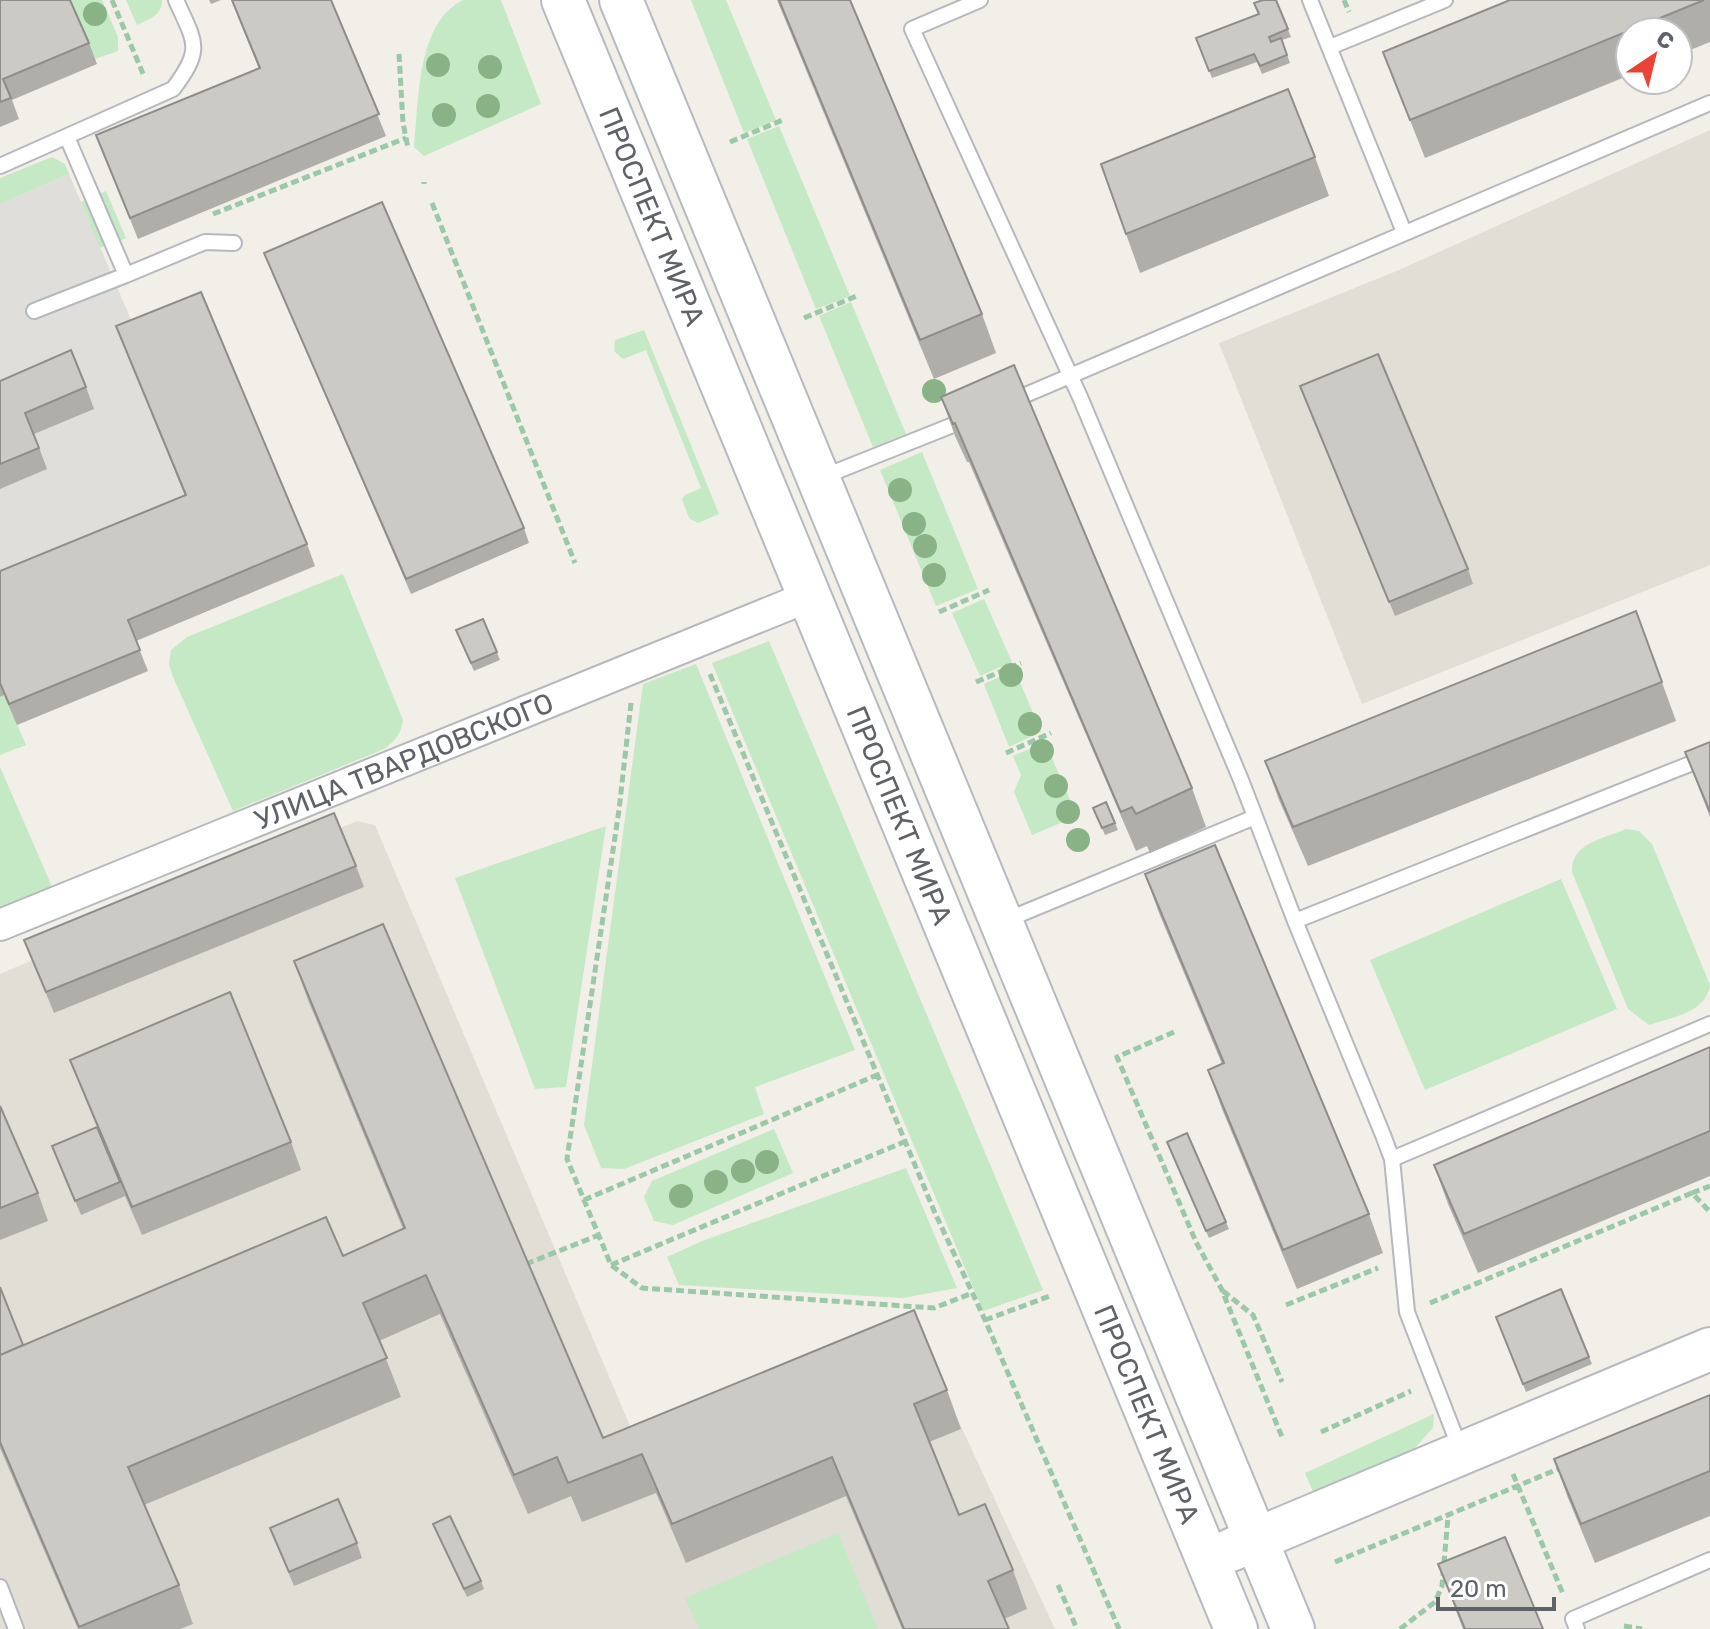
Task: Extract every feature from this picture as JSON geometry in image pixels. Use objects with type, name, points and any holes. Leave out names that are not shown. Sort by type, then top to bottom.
[{"type":"main road","name":"ПРОСПЕКТ МИРА","points":[[563,0],[1236,1629]]},
{"type":"main road","name":"ПРОСПЕКТ МИРА","points":[[621,0],[1293,1629]]},
{"type":"main road","points":[[1207,1559],[1710,1349]]},
{"type":"street","name":"УЛИЦА ТВАРДОВСКОГО","points":[[0,925],[810,596]]},
{"type":"lane","points":[[0,166],[173,89],[191,65],[195,44],[176,0]]},
{"type":"lane","points":[[980,0],[912,29],[1070,375],[1255,817],[1392,1159],[1407,1312],[1433,1380],[1479,1444]]},
{"type":"lane","points":[[1310,0],[1404,232]]},
{"type":"lane","points":[[1330,47],[1445,0]]},
{"type":"lane","points":[[820,478],[983,413],[1710,103]]},
{"type":"lane","points":[[67,137],[126,275]]},
{"type":"lane","points":[[34,311],[205,242],[234,243]]},
{"type":"lane","points":[[1295,921],[1710,756]]},
{"type":"lane","points":[[1003,922],[1255,817]]},
{"type":"lane","points":[[1392,1159],[1710,1024]]},
{"type":"lane","points":[[1575,1624],[1710,1560]]},
{"type":"lane","points":[[0,1587],[16,1629]]},
{"type":"path","points":[[112,0],[153,99]]},
{"type":"path","points":[[399,54],[408,148]]},
{"type":"path","points":[[730,142],[785,119]]},
{"type":"path","points":[[204,218],[406,138]]},
{"type":"path","points":[[432,203],[575,563]]},
{"type":"path","points":[[804,318],[859,295]]},
{"type":"path","points":[[939,612],[989,590]]},
{"type":"path","points":[[697,643],[904,1142],[1119,1629]]},
{"type":"path","points":[[976,682],[1021,663]]},
{"type":"path","points":[[635,666],[619,810],[567,1159],[611,1265],[642,1288],[934,1308],[970,1294]]},
{"type":"path","points":[[1006,753],[1051,733]]},
{"type":"path","points":[[1174,1032],[1117,1057],[1196,1242],[1221,1288],[1282,1437]]},
{"type":"path","points":[[584,1200],[877,1075]]},
{"type":"path","points":[[611,1265],[904,1142]]},
{"type":"path","points":[[1407,1312],[1710,1186]]},
{"type":"path","points":[[1692,1193],[1710,1212]]},
{"type":"path","points":[[526,1264],[599,1235]]},
{"type":"path","points":[[1286,1305],[1402,1258]]},
{"type":"path","points":[[1221,1288],[1253,1315],[1282,1382]]},
{"type":"path","points":[[985,1320],[1050,1296]]},
{"type":"path","points":[[1321,1432],[1433,1380]]},
{"type":"path","points":[[1479,1444],[1518,1486],[1575,1624]]},
{"type":"path","points":[[1335,1562],[1573,1463]]},
{"type":"path","points":[[1400,1629],[1435,1602],[1442,1586],[1448,1517]]},
{"type":"path","points":[[1058,1585],[1077,1629]]},
{"type":"shaded area","points":[[1710,130],[1710,565],[1362,704],[1219,343],[1399,270]]},
{"type":"shaded area","points":[[69,174],[140,341],[315,566],[136,641],[148,671],[17,725],[4,696],[0,697],[0,204]]},
{"type":"shaded area","points":[[357,821],[375,825],[636,1440],[913,1323],[1055,1629],[0,1629],[0,974]]},
{"type":"green space","points":[[69,0],[102,0],[118,37],[118,51],[95,59]]},
{"type":"green space","points":[[126,0],[162,0],[158,13],[137,25]]},
{"type":"green space","points":[[463,0],[501,0],[541,104],[424,156],[414,147],[419,87],[428,45],[436,26],[448,11]]},
{"type":"green space","points":[[691,0],[726,0],[776,120],[744,133]]},
{"type":"green space","points":[[779,126],[850,296],[816,309],[747,139]]},
{"type":"green space","points":[[52,157],[65,164],[69,174],[0,204],[0,178]]},
{"type":"green space","points":[[106,191],[126,238],[100,248],[81,202]]},
{"type":"green space","points":[[851,302],[906,434],[873,447],[819,316]]},
{"type":"green space","points":[[644,330],[719,514],[698,523],[689,518],[682,499],[701,488],[646,350],[623,359],[614,351],[615,340]]},
{"type":"green space","points":[[922,452],[978,589],[936,606],[880,470]]},
{"type":"green space","points":[[343,574],[403,720],[399,733],[384,749],[233,811],[173,677],[169,664],[171,650],[187,637]]},
{"type":"green space","points":[[984,599],[1012,662],[980,676],[952,613]]},
{"type":"green space","points":[[769,641],[1043,1290],[983,1311],[712,663]]},
{"type":"green space","points":[[696,664],[855,1050],[755,1087],[764,1114],[624,1169],[601,1168],[584,1125],[643,684]]},
{"type":"green space","points":[[1015,670],[1041,732],[1009,747],[984,684]]},
{"type":"green space","points":[[4,695],[26,745],[0,755],[0,697]]},
{"type":"green space","points":[[1045,742],[1077,816],[1032,835],[1014,792],[1021,775],[1013,756]]},
{"type":"green space","points":[[0,767],[53,889],[0,909]]},
{"type":"green space","points":[[606,826],[566,1087],[535,1089],[455,878]]},
{"type":"green space","points":[[1626,829],[1639,831],[1652,844],[1710,985],[1702,1002],[1695,1008],[1649,1025],[1628,1009],[1572,872],[1573,862],[1583,848]]},
{"type":"green space","points":[[1561,879],[1617,1009],[1425,1090],[1370,960]]},
{"type":"green space","points":[[774,1129],[793,1173],[673,1225],[654,1221],[644,1197],[652,1181]]},
{"type":"green space","points":[[906,1168],[957,1288],[903,1298],[679,1285],[667,1257],[702,1241]]},
{"type":"green space","points":[[1434,1414],[1433,1428],[1412,1451],[1314,1494],[1305,1473]]},
{"type":"green space","points":[[838,1533],[878,1629],[699,1629],[685,1598]]},
{"type":"building","points":[[0,0],[70,0],[89,43],[3,79],[11,98],[0,102]]},
{"type":"building","points":[[232,0],[331,0],[379,114],[130,218],[96,135],[260,68]]},
{"type":"building","points":[[779,0],[850,0],[982,314],[920,340]]},
{"type":"building","points":[[1276,0],[1288,29],[1269,37],[1271,42],[1281,38],[1287,55],[1260,66],[1254,54],[1209,71],[1196,38],[1259,14],[1254,3]]},
{"type":"building","points":[[1510,0],[1704,0],[1665,16],[1614,16],[1614,37],[1410,120],[1383,52]]},
{"type":"building","points":[[1288,89],[1315,157],[1126,234],[1101,164]]},
{"type":"building","points":[[382,202],[524,528],[406,579],[264,253]]},
{"type":"building","points":[[201,292],[307,544],[128,620],[140,650],[9,704],[0,683],[0,571],[186,495],[116,326]]},
{"type":"building","points":[[71,350],[86,387],[25,413],[39,448],[0,464],[0,381]]},
{"type":"building","points":[[1378,354],[1468,569],[1389,602],[1300,386]]},
{"type":"building","points":[[1014,365],[1192,788],[1136,814],[1132,807],[1121,812],[1119,808],[955,423],[941,397]]},
{"type":"building","points":[[1636,611],[1662,682],[1293,827],[1265,761]]},
{"type":"building","points":[[483,619],[497,652],[471,663],[456,630]]},
{"type":"building","points":[[1710,742],[1710,812],[1685,752]]},
{"type":"building","points":[[1106,802],[1115,823],[1102,828],[1093,808]]},
{"type":"building","points":[[334,813],[356,866],[46,992],[24,940]]},
{"type":"building","points":[[1215,845],[1369,1214],[1283,1250],[1208,1070],[1224,1063],[1145,874]]},
{"type":"building","points":[[383,924],[603,1438],[914,1310],[947,1390],[914,1404],[959,1515],[985,1504],[1013,1570],[988,1581],[1009,1629],[904,1629],[832,1457],[672,1524],[642,1454],[568,1483],[557,1457],[514,1475],[426,1275],[363,1303],[387,1358],[128,1467],[179,1585],[79,1627],[0,1442],[0,1355],[326,1217],[343,1256],[405,1228],[294,961]]},
{"type":"building","points":[[230,992],[291,1142],[132,1207],[70,1060]]},
{"type":"building","points":[[1710,1047],[1710,1131],[1464,1234],[1434,1165]]},
{"type":"building","points":[[0,1106],[38,1193],[0,1208]]},
{"type":"building","points":[[97,1127],[120,1182],[75,1201],[52,1146]]},
{"type":"building","points":[[1187,1133],[1226,1222],[1206,1231],[1167,1142]]},
{"type":"building","points":[[0,1287],[23,1345],[0,1355]]},
{"type":"building","points":[[1561,1289],[1589,1357],[1523,1384],[1496,1317]]},
{"type":"building","points":[[1710,1395],[1710,1471],[1581,1524],[1554,1459]]},
{"type":"building","points":[[338,1499],[357,1543],[289,1572],[270,1528]]},
{"type":"building","points":[[450,1516],[481,1581],[464,1589],[433,1524]]},
{"type":"building","points":[[1505,1537],[1543,1629],[1465,1629],[1438,1564]]}]
